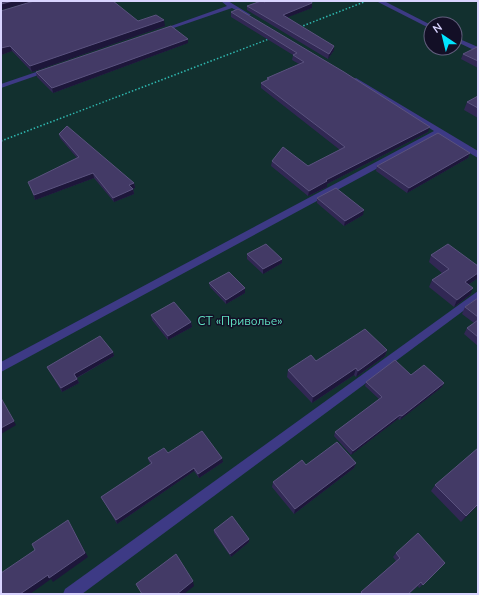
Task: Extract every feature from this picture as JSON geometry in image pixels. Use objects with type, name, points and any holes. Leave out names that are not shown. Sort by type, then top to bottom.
[{"type":"street","points":[[224,1],[256,20]]},
{"type":"street","points":[[380,1],[423,23]]},
{"type":"street","points":[[150,34],[232,6]]},
{"type":"street","points":[[463,43],[478,50]]},
{"type":"street","points":[[1,86],[53,68]]},
{"type":"street","points":[[347,75],[478,155]]},
{"type":"street","points":[[1,367],[440,131]]},
{"type":"street","points":[[70,594],[478,295]]},
{"type":"path","points":[[294,29],[366,1]]},
{"type":"path","points":[[1,141],[273,37]]},
{"type":"green space","name":"СТ «Приволье»","points":[[1,1],[478,1],[478,594],[1,594]]},
{"type":"building","points":[[1,1],[13,1],[1,4]]},
{"type":"building","points":[[34,1],[113,1],[138,21],[156,15],[164,20],[30,66],[10,46],[1,48],[1,11]]},
{"type":"building","points":[[261,1],[311,1],[312,3],[283,15],[334,46],[329,54],[247,6]]},
{"type":"building","points":[[238,9],[344,72],[430,127],[326,180],[327,181],[309,191],[272,161],[283,147],[308,166],[345,147],[261,83],[269,79],[267,78],[304,62],[293,55],[297,53],[231,12]]},
{"type":"building","points":[[171,26],[188,39],[52,88],[36,72]]},
{"type":"building","points":[[478,47],[478,61],[463,54]]},
{"type":"building","points":[[478,96],[478,108],[467,102]]},
{"type":"building","points":[[67,126],[134,183],[129,185],[133,189],[113,198],[93,173],[34,195],[28,182],[79,157],[59,134]]},
{"type":"building","points":[[438,133],[470,153],[409,188],[377,166]]},
{"type":"building","points":[[336,188],[364,210],[345,221],[317,198]]},
{"type":"building","points":[[266,244],[282,259],[263,269],[247,254]]},
{"type":"building","points":[[448,244],[478,266],[478,273],[465,282],[473,288],[457,300],[432,280],[449,269],[431,255]]},
{"type":"building","points":[[229,272],[245,288],[226,300],[209,283]]},
{"type":"building","points":[[478,298],[478,317],[465,307]]},
{"type":"building","points":[[174,302],[191,322],[168,336],[151,315]]},
{"type":"building","points":[[478,320],[478,337],[467,328]]},
{"type":"building","points":[[365,329],[387,350],[358,371],[356,368],[313,397],[288,370],[311,355],[316,361]]},
{"type":"building","points":[[100,336],[113,352],[74,374],[77,379],[61,388],[47,367]]},
{"type":"building","points":[[395,360],[411,375],[424,365],[444,383],[402,416],[400,415],[353,451],[335,432],[382,397],[366,382]]},
{"type":"building","points":[[1,398],[14,421],[1,428]]},
{"type":"building","points":[[202,431],[222,458],[198,474],[194,468],[116,520],[101,497],[152,463],[148,458],[164,448],[168,453]]},
{"type":"building","points":[[337,442],[356,463],[295,509],[273,482],[302,460],[306,465]]},
{"type":"building","points":[[478,448],[478,504],[466,516],[435,485]]},
{"type":"building","points":[[232,516],[249,539],[230,554],[214,530]]},
{"type":"building","points":[[68,520],[85,553],[49,578],[48,575],[20,594],[1,594],[1,573],[35,550],[32,544]]},
{"type":"building","points":[[418,533],[445,563],[423,585],[421,582],[408,594],[363,594],[361,592],[400,558],[396,553]]},
{"type":"building","points":[[176,554],[193,581],[177,594],[142,594],[136,584]]}]
